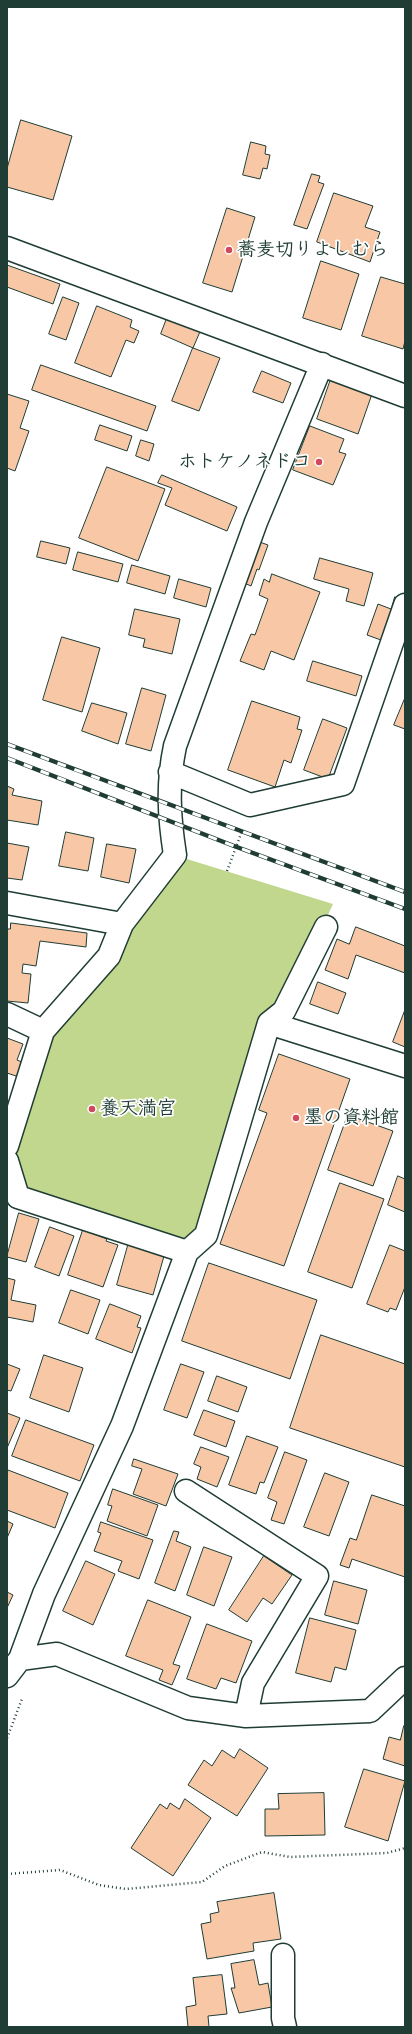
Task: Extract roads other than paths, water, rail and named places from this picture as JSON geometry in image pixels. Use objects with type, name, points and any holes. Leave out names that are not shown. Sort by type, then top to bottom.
[{"type":"street","points":[[7,248],[405,396]]},
{"type":"street","points":[[7,1146],[43,1031],[108,956],[122,924],[175,855],[170,821],[170,772],[175,746],[256,522],[322,364]]},
{"type":"street","points":[[170,772],[250,805],[343,784],[405,605]]},
{"type":"street","points":[[7,903],[122,924]]},
{"type":"street","points":[[13,1667],[44,1594],[122,1426],[187,1252],[206,1235],[269,1023],[284,1011],[326,927]]},
{"type":"street","points":[[7,1014],[43,1031]]},
{"type":"street","points":[[269,1023],[405,1066]]},
{"type":"street","points":[[7,1161],[18,1197],[187,1252]]},
{"type":"street","points":[[186,1491],[317,1576],[253,1683],[246,1716]]},
{"type":"street","points":[[13,1667],[57,1654],[188,1708],[246,1716],[370,1711],[405,1678]]},
{"type":"street","points":[[283,1955],[285,2027]]},
{"type":"railway","points":[[7,744],[405,892]]},
{"type":"railway","points":[[7,758],[234,846],[405,909]]},
{"type":"place","name":"蕎麦切りよしむら","points":[[229,250]]},
{"type":"place","name":"ホトケノネドコ","points":[[319,462]]},
{"type":"place","name":"養天満宮","points":[[92,1109]]},
{"type":"place","name":"墨の資料館","points":[[296,1118]]}]
